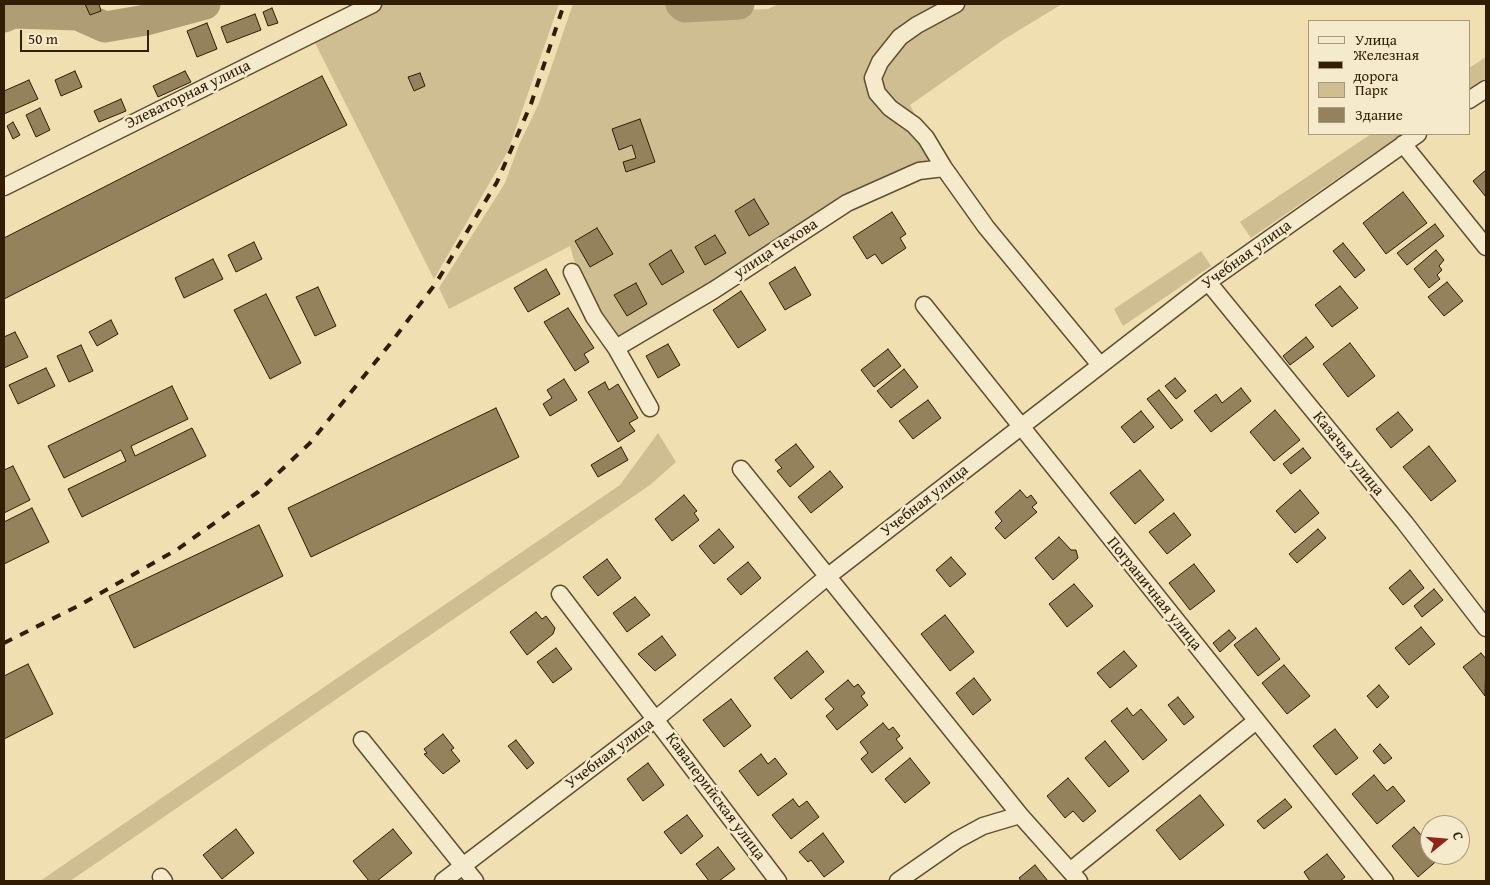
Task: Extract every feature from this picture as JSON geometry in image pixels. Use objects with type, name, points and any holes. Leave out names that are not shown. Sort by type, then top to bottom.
[{"type":"street","name":"Элеваторная улица","points":[[4,187],[373,4]]},
{"type":"street","points":[[956,4],[917,25],[900,37],[880,62],[873,78],[877,93],[890,108],[914,125],[926,138],[944,168],[986,227],[1100,365]]},
{"type":"street","points":[[1470,99],[1486,89]]},
{"type":"street","name":"Учебная улица","points":[[443,881],[655,719],[827,577],[1208,282],[1416,135]]},
{"type":"street","points":[[1403,144],[1486,247]]},
{"type":"street","name":"улица Чехова","points":[[616,348],[714,290],[847,203],[919,171],[944,168]]},
{"type":"street","points":[[572,272],[594,317],[616,348],[650,408]]},
{"type":"street","name":"Казачья улица","points":[[1208,282],[1399,516],[1486,628]]},
{"type":"street","name":"Пограничная улица","points":[[924,305],[1385,881]]},
{"type":"street","points":[[742,469],[1020,815],[1075,876],[1256,721]]},
{"type":"street","name":"Кавалерийская улица","points":[[560,594],[778,881]]},
{"type":"street","points":[[362,740],[475,881]]},
{"type":"street","points":[[898,881],[957,840],[983,826],[1020,815]]},
{"type":"green space","points":[[385,4],[559,4],[508,151],[434,279],[313,39]]},
{"type":"green space","points":[[573,4],[669,4],[681,13],[768,9],[778,4],[946,4],[867,78],[911,130],[934,163],[617,340],[578,274],[570,246],[449,309],[439,288],[505,183],[519,145],[539,103]]},
{"type":"green space","points":[[963,4],[1062,4],[1003,40],[910,105],[916,117],[888,100],[879,76],[904,41]]},
{"type":"green space","points":[[1486,57],[1486,78],[1470,88],[1470,67]]},
{"type":"green space","points":[[1370,135],[1401,135],[1251,238],[1240,222]]},
{"type":"green space","points":[[1201,251],[1211,266],[1123,326],[1114,309]]},
{"type":"green space","points":[[658,433],[676,462],[650,485],[70,881],[40,881],[620,485]]},
{"type":"building","points":[[85,4],[99,4],[101,11],[90,15]]},
{"type":"building","points":[[272,8],[278,23],[268,26],[263,12]]},
{"type":"building","points":[[255,14],[261,30],[227,43],[221,27]]},
{"type":"building","points":[[207,23],[217,49],[197,57],[187,31]]},
{"type":"building","points":[[75,71],[82,87],[61,96],[55,80]]},
{"type":"building","points":[[185,71],[191,82],[158,97],[153,86]]},
{"type":"building","points":[[420,73],[425,86],[414,91],[408,77]]},
{"type":"building","points":[[322,76],[347,125],[4,299],[4,238]]},
{"type":"building","points":[[29,80],[38,99],[4,114],[4,91]]},
{"type":"building","points":[[121,99],[126,111],[99,122],[94,111]]},
{"type":"building","points":[[40,108],[50,130],[36,137],[26,115]]},
{"type":"building","points":[[640,119],[655,162],[626,172],[623,162],[636,158],[632,145],[619,150],[612,129]]},
{"type":"building","points":[[13,122],[20,135],[13,139],[7,126]]},
{"type":"building","points":[[1486,170],[1486,197],[1473,181]]},
{"type":"building","points":[[1403,192],[1427,223],[1386,254],[1363,223]]},
{"type":"building","points":[[754,199],[769,224],[749,236],[735,211]]},
{"type":"building","points":[[892,212],[906,234],[900,238],[906,248],[882,264],[875,254],[867,259],[853,237]]},
{"type":"building","points":[[1435,224],[1444,236],[1407,265],[1397,253]]},
{"type":"building","points":[[597,228],[613,254],[590,267],[575,241]]},
{"type":"building","points":[[715,235],[726,253],[705,265],[695,247]]},
{"type":"building","points":[[254,242],[262,259],[236,272],[228,255]]},
{"type":"building","points":[[1343,243],[1365,270],[1355,278],[1333,251]]},
{"type":"building","points":[[671,250],[684,272],[662,285],[649,264]]},
{"type":"building","points":[[1436,250],[1444,260],[1439,266],[1442,270],[1437,275],[1440,279],[1429,288],[1414,269]]},
{"type":"building","points":[[213,259],[223,279],[184,298],[175,278]]},
{"type":"building","points":[[795,267],[811,295],[785,310],[769,283]]},
{"type":"building","points":[[546,269],[560,294],[528,312],[514,288]]},
{"type":"building","points":[[1447,282],[1463,301],[1444,316],[1428,297]]},
{"type":"building","points":[[636,283],[647,304],[627,316],[614,295]]},
{"type":"building","points":[[1340,286],[1358,308],[1332,327],[1315,305]]},
{"type":"building","points":[[318,287],[336,326],[315,336],[296,297]]},
{"type":"building","points":[[741,291],[766,330],[738,348],[713,310]]},
{"type":"building","points":[[266,294],[301,363],[270,379],[234,310]]},
{"type":"building","points":[[568,308],[594,348],[584,354],[589,362],[575,371],[544,322]]},
{"type":"building","points":[[111,320],[118,334],[97,346],[89,332]]},
{"type":"building","points":[[15,332],[28,357],[4,368],[4,337]]},
{"type":"building","points":[[1306,337],[1314,347],[1290,365],[1283,356]]},
{"type":"building","points":[[1350,343],[1375,376],[1348,397],[1323,364]]},
{"type":"building","points":[[668,344],[680,365],[658,378],[646,356]]},
{"type":"building","points":[[81,345],[93,371],[69,382],[57,356]]},
{"type":"building","points":[[888,349],[901,366],[874,387],[861,370]]},
{"type":"building","points":[[46,368],[55,386],[18,404],[9,385]]},
{"type":"building","points":[[904,369],[918,387],[891,408],[877,391]]},
{"type":"building","points":[[1175,378],[1186,391],[1176,399],[1165,386]]},
{"type":"building","points":[[564,379],[577,400],[550,416],[543,404],[552,398],[547,390]]},
{"type":"building","points":[[605,382],[609,390],[618,384],[638,418],[629,423],[635,431],[618,442],[588,392]]},
{"type":"building","points":[[172,386],[188,419],[131,446],[135,456],[192,428],[206,456],[82,517],[68,489],[126,461],[121,450],[64,478],[48,446]]},
{"type":"building","points":[[1241,388],[1251,401],[1211,432],[1194,411],[1216,394],[1222,403]]},
{"type":"building","points":[[1159,390],[1183,420],[1171,429],[1147,399]]},
{"type":"building","points":[[928,400],[941,418],[913,439],[899,421]]},
{"type":"building","points":[[496,408],[519,457],[311,557],[288,508]]},
{"type":"building","points":[[1275,410],[1300,440],[1274,461],[1250,432]]},
{"type":"building","points":[[1141,411],[1154,427],[1134,443],[1121,427]]},
{"type":"building","points":[[1398,412],[1413,430],[1391,448],[1376,429]]},
{"type":"building","points":[[796,444],[814,467],[790,487],[777,471],[782,468],[775,460]]},
{"type":"building","points":[[1429,446],[1456,481],[1431,501],[1403,467]]},
{"type":"building","points":[[621,447],[628,460],[598,477],[591,465]]},
{"type":"building","points":[[1303,448],[1311,458],[1291,474],[1283,464]]},
{"type":"building","points":[[13,466],[30,500],[4,513],[4,470]]},
{"type":"building","points":[[1140,470],[1164,500],[1135,524],[1110,493]]},
{"type":"building","points":[[830,471],[843,487],[811,513],[798,497]]},
{"type":"building","points":[[1020,490],[1027,498],[1031,495],[1037,503],[1032,507],[1037,512],[1005,539],[995,528],[1002,521],[995,512]]},
{"type":"building","points":[[1300,490],[1319,513],[1295,533],[1276,511]]},
{"type":"building","points":[[684,495],[697,511],[694,513],[699,520],[672,541],[655,519]]},
{"type":"building","points":[[32,508],[49,542],[4,564],[4,522]]},
{"type":"building","points":[[1174,513],[1191,535],[1167,554],[1149,532]]},
{"type":"building","points":[[259,525],[283,576],[134,648],[109,596]]},
{"type":"building","points":[[719,529],[734,547],[714,564],[699,546]]},
{"type":"building","points":[[1318,529],[1326,538],[1297,563],[1289,554]]},
{"type":"building","points":[[1059,537],[1071,550],[1076,550],[1078,558],[1053,580],[1035,558]]},
{"type":"building","points":[[951,557],[966,574],[950,587],[936,570]]},
{"type":"building","points":[[607,559],[621,578],[598,596],[583,577]]},
{"type":"building","points":[[748,562],[761,578],[741,595],[727,579]]},
{"type":"building","points":[[1194,564],[1215,591],[1190,610],[1169,583]]},
{"type":"building","points":[[1410,570],[1424,588],[1403,605],[1389,588]]},
{"type":"building","points":[[1074,584],[1093,606],[1067,627],[1049,604]]},
{"type":"building","points":[[1434,589],[1443,600],[1422,617],[1414,606]]},
{"type":"building","points":[[635,597],[650,615],[627,632],[613,613]]},
{"type":"building","points":[[536,612],[542,619],[546,616],[555,628],[553,634],[527,655],[510,632]]},
{"type":"building","points":[[945,615],[974,652],[950,671],[921,634]]},
{"type":"building","points":[[1421,627],[1435,644],[1409,665],[1395,648]]},
{"type":"building","points":[[1256,628],[1280,659],[1258,676],[1234,645]]},
{"type":"building","points":[[1229,630],[1236,638],[1220,652],[1213,643]]},
{"type":"building","points":[[662,636],[676,655],[655,671],[638,654]]},
{"type":"building","points":[[556,648],[572,669],[553,683],[537,662]]},
{"type":"building","points":[[807,651],[824,672],[791,699],[774,678]]},
{"type":"building","points":[[1124,651],[1137,666],[1110,688],[1097,673]]},
{"type":"building","points":[[1481,653],[1486,659],[1485,696],[1463,667]]},
{"type":"building","points":[[28,664],[53,714],[4,739],[4,676]]},
{"type":"building","points":[[1284,665],[1310,696],[1287,714],[1262,683]]},
{"type":"building","points":[[974,678],[991,700],[973,715],[956,693]]},
{"type":"building","points":[[848,680],[854,687],[858,684],[865,693],[861,696],[868,705],[837,730],[826,716],[834,709],[825,699]]},
{"type":"building","points":[[1379,685],[1389,697],[1377,708],[1367,696]]},
{"type":"building","points":[[1178,697],[1194,717],[1184,725],[1168,705]]},
{"type":"building","points":[[731,699],[751,726],[724,747],[703,720]]},
{"type":"building","points":[[1127,708],[1133,716],[1141,709],[1167,740],[1143,760],[1111,721]]},
{"type":"building","points":[[883,723],[889,730],[893,727],[900,736],[896,739],[903,748],[872,773],[861,759],[868,753],[860,742]]},
{"type":"building","points":[[1335,729],[1358,758],[1336,775],[1313,746]]},
{"type":"building","points":[[443,734],[454,748],[451,750],[460,761],[443,774],[424,754],[427,753],[424,749]]},
{"type":"building","points":[[516,740],[534,763],[527,769],[508,746]]},
{"type":"building","points":[[1105,741],[1129,771],[1109,787],[1085,758]]},
{"type":"building","points":[[1380,744],[1392,758],[1384,764],[1373,751]]},
{"type":"building","points":[[761,754],[768,764],[775,758],[787,774],[758,796],[739,771]]},
{"type":"building","points":[[910,758],[930,783],[905,803],[885,779]]},
{"type":"building","points":[[648,763],[664,785],[643,801],[627,779]]},
{"type":"building","points":[[1374,775],[1387,791],[1393,786],[1405,801],[1377,824],[1352,794]]},
{"type":"building","points":[[1068,778],[1096,811],[1083,822],[1073,811],[1065,818],[1047,796]]},
{"type":"building","points":[[1200,795],[1224,825],[1180,860],[1156,830]]},
{"type":"building","points":[[793,799],[799,807],[807,801],[819,817],[791,839],[772,815]]},
{"type":"building","points":[[1285,799],[1292,807],[1264,829],[1257,821]]},
{"type":"building","points":[[687,815],[703,836],[681,854],[664,832]]},
{"type":"building","points":[[1414,827],[1420,834],[1420,865],[1432,865],[1418,877],[1392,846]]},
{"type":"building","points":[[236,829],[254,853],[222,879],[203,855]]},
{"type":"building","points":[[393,829],[412,853],[377,881],[369,881],[353,861]]},
{"type":"building","points":[[823,833],[844,862],[824,877],[811,860],[808,862],[799,852]]},
{"type":"building","points":[[718,847],[735,869],[719,881],[709,881],[696,864]]},
{"type":"building","points":[[1327,854],[1345,877],[1340,881],[1310,881],[1304,872]]},
{"type":"building","points":[[1035,865],[1048,881],[1021,881],[1019,878]]},
{"type":"waterway","points":[[4,17],[13,13],[78,15],[105,27],[146,20],[205,4]]},
{"type":"waterway","points":[[681,4],[685,7],[739,4]]},
{"type":"railway","points":[[4,643],[78,606],[178,549],[258,492],[310,443],[390,344],[436,283],[497,182],[531,104],[564,4]]}]
